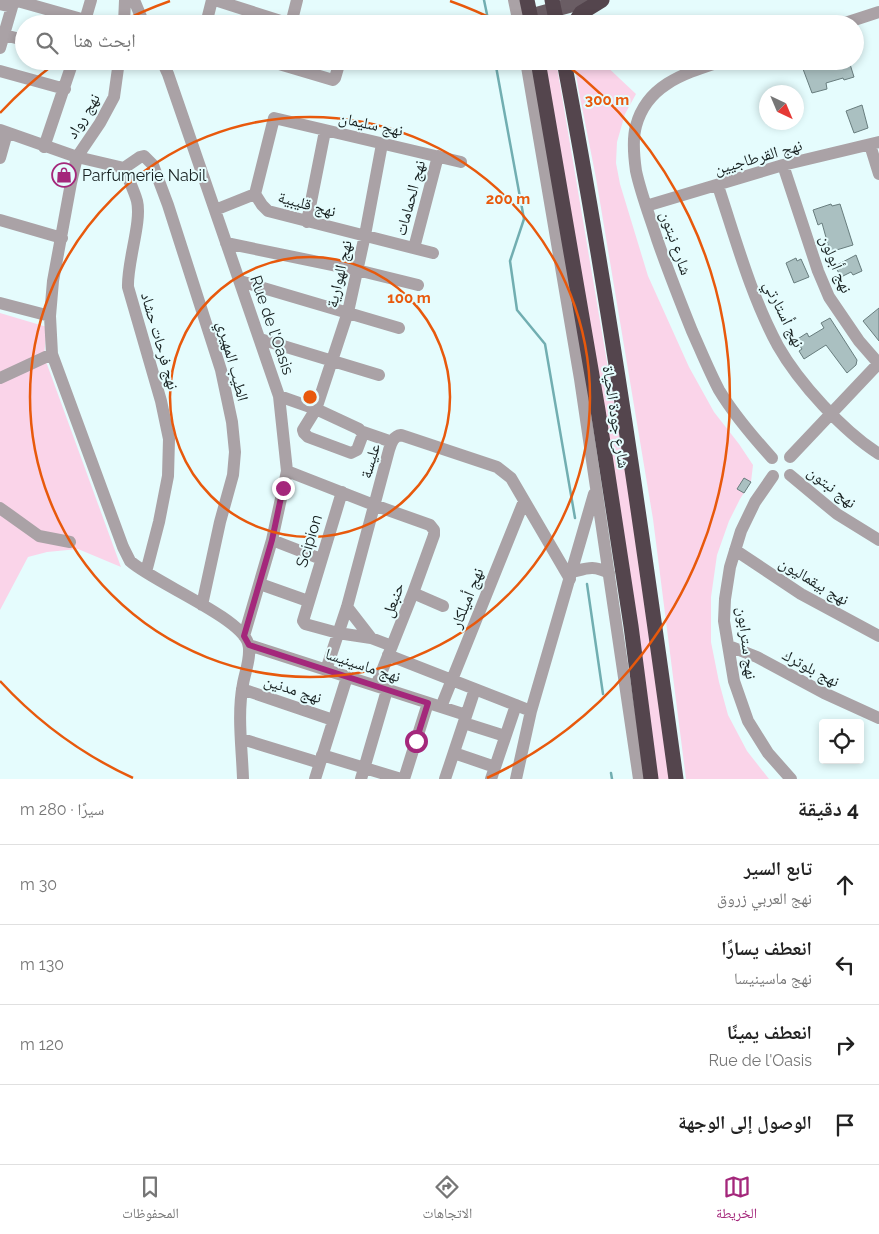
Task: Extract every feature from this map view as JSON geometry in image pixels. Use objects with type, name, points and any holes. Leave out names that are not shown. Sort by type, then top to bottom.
[{"type":"highway","points":[[527,0],[527,15]]},
{"type":"highway","points":[[580,15],[602,0]]},
{"type":"highway","name":"شارع جودة الحياة","points":[[540,70],[600,420],[631,626],[651,779]]},
{"type":"highway","name":"شارع جودة الحياة","points":[[566,70],[609,324],[652,601],[676,779]]},
{"type":"highway","points":[[568,84],[569,70]]},
{"type":"main road","points":[[554,11],[589,0]]},
{"type":"street","points":[[86,15],[90,0]]},
{"type":"street","points":[[124,15],[125,0]]},
{"type":"street","points":[[134,0],[140,15]]},
{"type":"street","points":[[209,15],[214,0],[242,4],[254,15]]},
{"type":"street","points":[[293,15],[298,0]]},
{"type":"street","points":[[514,0],[523,15]]},
{"type":"street","points":[[15,40],[1,41],[10,3],[57,15]]},
{"type":"street","points":[[864,17],[879,12]]},
{"type":"street","points":[[44,147],[70,70]]},
{"type":"street","name":"نهج رواد","points":[[118,70],[114,97],[78,157],[71,183],[53,282],[50,316],[52,354],[123,547],[130,561],[221,616],[247,640]]},
{"type":"street","name":"Rue de l'Oasis","points":[[166,70],[279,396],[287,471],[247,640],[248,659],[242,689],[240,716],[243,779]]},
{"type":"street","points":[[307,70],[333,80],[337,70]]},
{"type":"street","points":[[528,70],[580,379],[638,779]]},
{"type":"street","name":"شارع نبتون","points":[[696,70],[666,84],[644,108],[636,125],[634,155],[636,172],[670,277],[706,363],[731,408],[750,434],[772,458]]},
{"type":"street","points":[[0,71],[65,89]]},
{"type":"street","name":"نهج سليمان","points":[[274,118],[461,162]]},
{"type":"street","name":"نهج قليبية","points":[[274,118],[255,194],[268,211],[433,253]]},
{"type":"street","points":[[307,222],[326,131]]},
{"type":"street","points":[[0,158],[4,132],[44,147],[124,168]]},
{"type":"street","points":[[874,143],[879,174]]},
{"type":"street","name":"نهج القرطاجيين","points":[[646,206],[783,165],[874,143]]},
{"type":"street","name":"نهج الهوارية","points":[[362,432],[357,450],[352,453],[308,437],[304,430],[316,409],[348,312],[382,144]]},
{"type":"street","name":"الطيب المهيري","points":[[124,168],[144,156],[153,165],[168,205],[221,370],[232,422],[235,452],[233,475],[220,522],[202,606]]},
{"type":"street","name":"نهج الحمامات","points":[[414,248],[438,156]]},
{"type":"street","name":"نهج أبولون","points":[[783,165],[818,271],[829,297],[859,341],[879,363]]},
{"type":"street","name":"نهج فرحات حشاد","points":[[124,168],[137,201],[138,209],[128,287],[161,401],[169,439],[168,476],[159,522],[146,572]]},
{"type":"street","name":"نهج أستارتي","points":[[718,186],[757,299],[779,347],[807,386],[831,413],[847,429],[879,454]]},
{"type":"street","points":[[215,210],[255,194]]},
{"type":"street","points":[[0,220],[62,238]]},
{"type":"street","points":[[226,243],[357,270],[418,285]]},
{"type":"street","points":[[240,281],[399,328]]},
{"type":"street","points":[[0,303],[50,316]]},
{"type":"street","points":[[260,339],[379,375]]},
{"type":"street","points":[[0,378],[52,354]]},
{"type":"street","points":[[790,457],[879,363]]},
{"type":"street","points":[[279,396],[316,409],[362,432],[392,442]]},
{"type":"street","name":"عليسة","points":[[326,670],[347,607],[392,442],[397,436],[401,435],[498,467],[511,478],[571,575]]},
{"type":"street","points":[[781,454],[790,457],[794,466],[790,475],[782,479],[773,476],[769,467],[772,458],[781,454]]},
{"type":"street","points":[[287,471],[374,505]]},
{"type":"street","name":"نهج نبتون","points":[[790,475],[837,514],[879,540]]},
{"type":"street","name":"نهج سترابون","points":[[773,476],[755,502],[741,531],[730,567],[724,621],[734,681],[748,721],[768,753],[791,779]]},
{"type":"street","points":[[516,779],[532,710],[595,489]]},
{"type":"street","name":"Scipion","points":[[338,633],[304,624],[302,619],[342,492]]},
{"type":"street","name":"نهج أميلكار","points":[[403,779],[434,705],[452,680],[524,501]]},
{"type":"street","name":"حنبعل","points":[[363,773],[390,651],[434,535],[434,530],[430,525],[374,505]]},
{"type":"street","points":[[0,508],[39,536],[70,542]]},
{"type":"street","points":[[272,540],[321,559]]},
{"type":"street","name":"نهج بيقماليون","points":[[735,550],[801,594],[879,636]]},
{"type":"street","points":[[571,575],[592,567],[600,568],[609,573]]},
{"type":"street","points":[[260,584],[308,600]]},
{"type":"street","points":[[413,593],[444,606]]},
{"type":"street","points":[[347,607],[371,638],[390,651],[452,680],[532,710]]},
{"type":"street","points":[[338,633],[371,638]]},
{"type":"street","name":"نهج ماسينيسا","points":[[247,640],[326,670],[434,705],[505,736]]},
{"type":"street","name":"نهج بلوترك","points":[[728,646],[757,657],[824,694],[879,718]]},
{"type":"street","points":[[315,779],[347,677]]},
{"type":"street","name":"نهج مدنين","points":[[242,689],[333,720]]},
{"type":"street","points":[[445,779],[475,689]]},
{"type":"street","points":[[454,753],[493,773],[516,704]]},
{"type":"street","points":[[242,739],[321,759],[363,773],[403,779]]},
{"type":"shaded area","points":[[541,70],[558,70],[634,522],[670,779],[654,779]]},
{"type":"shaded area","points":[[575,70],[611,70],[636,94],[625,114],[617,142],[616,163],[620,184],[648,276],[689,367],[714,412],[753,465],[751,482],[729,521],[717,555],[711,597],[711,642],[728,715],[747,751],[769,779],[686,779],[653,519],[596,178]]},
{"type":"shaded area","points":[[0,313],[47,327],[44,356],[121,567],[78,549],[47,552],[28,557],[0,610]]},
{"type":"building","points":[[803,70],[852,70],[854,77],[826,83],[827,89],[812,93]]},
{"type":"building","points":[[862,105],[868,128],[854,133],[846,111]]},
{"type":"building","points":[[831,204],[832,206],[840,204],[853,245],[830,252],[822,223],[818,225],[813,210]]},
{"type":"building","points":[[856,255],[862,271],[853,275],[851,272],[841,277],[835,266]]},
{"type":"building","points":[[796,258],[797,261],[801,259],[809,277],[794,283],[786,263]]},
{"type":"building","points":[[879,308],[879,341],[863,321]]},
{"type":"building","points":[[830,318],[857,360],[856,365],[847,373],[826,345],[804,359],[799,351],[802,349],[796,340],[807,333],[809,337],[824,328],[821,323]]},
{"type":"building","points":[[744,478],[751,482],[744,493],[737,489]]},
{"type":"waterway","points":[[484,0],[487,15]]},
{"type":"waterway","points":[[497,70],[524,219],[510,261],[517,310],[545,344],[575,518]]},
{"type":"waterway","points":[[587,584],[603,694]]},
{"type":"waterway","points":[[611,773],[612,779]]},
{"type":"place","name":"Parfumerie Nabil","points":[[64,175]]},
{"type":"route","points":[[283,488],[272,540],[244,636],[249,645],[428,703],[416,741]]}]
